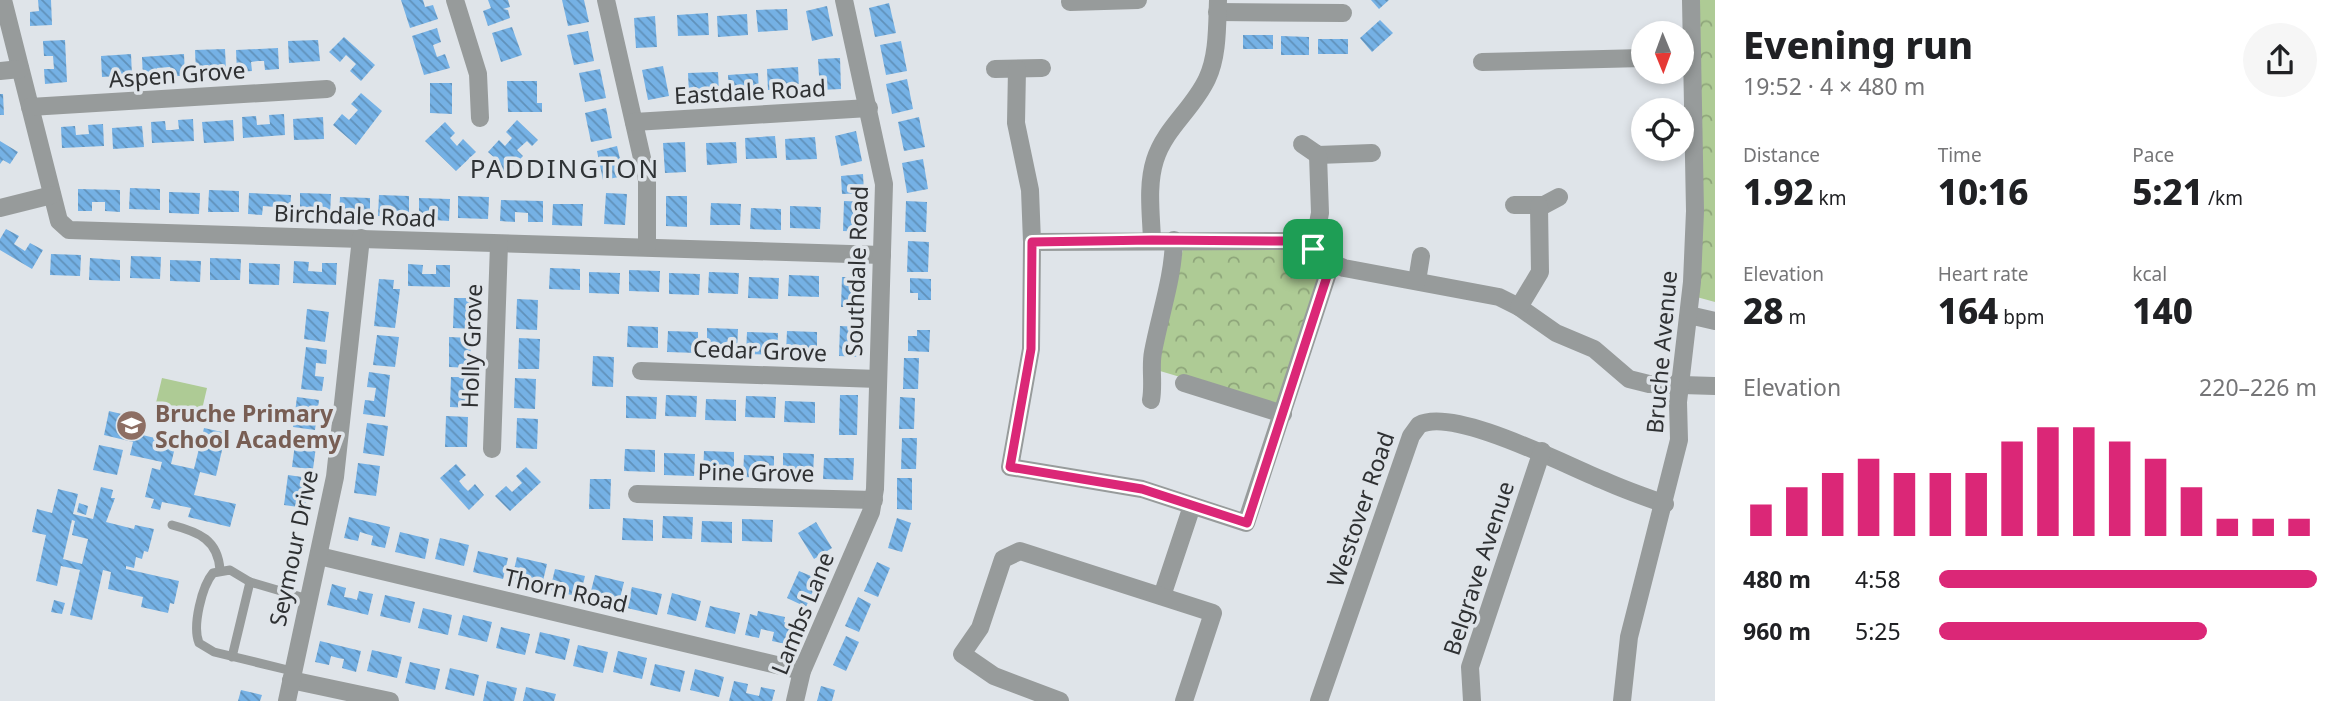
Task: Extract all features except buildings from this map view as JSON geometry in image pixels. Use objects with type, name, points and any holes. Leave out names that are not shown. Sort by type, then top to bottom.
[{"type":"street","name":"Birchdale Road","points":[[3,0],[59,221],[62,226],[76,232],[361,238],[882,255]]},
{"type":"street","points":[[455,0],[478,74],[480,118]]},
{"type":"street","points":[[606,0],[648,188],[648,247]]},
{"type":"street","name":"Southdale Road","points":[[845,0],[884,176],[874,500],[857,545]]},
{"type":"street","points":[[1070,2],[1138,0]]},
{"type":"street","name":"Bruche Avenue","points":[[1690,21],[1691,0]]},
{"type":"street","points":[[1152,240],[1150,193],[1155,159],[1171,128],[1208,79],[1215,52],[1217,6],[1343,13]]},
{"type":"street","points":[[1482,62],[1631,58]]},
{"type":"street","points":[[995,69],[1042,68]]},
{"type":"street","points":[[0,71],[20,69]]},
{"type":"street","points":[[1017,69],[1016,123],[1030,190],[1031,349],[1010,467],[1070,479],[1124,485],[1247,523],[1331,264]]},
{"type":"street","name":"Bruche Avenue","points":[[1622,701],[1629,637],[1678,448],[1680,383],[1689,314],[1695,211],[1688,84]]},
{"type":"street","name":"Aspen Grove","points":[[30,107],[327,88]]},
{"type":"street","name":"Eastdale Road","points":[[634,122],[869,108]]},
{"type":"street","points":[[1301,144],[1318,155],[1372,153]]},
{"type":"street","points":[[1313,249],[1320,214],[1318,155]]},
{"type":"street","points":[[0,208],[52,195]]},
{"type":"street","points":[[1514,205],[1539,206],[1559,197]]},
{"type":"street","points":[[1519,307],[1540,272],[1539,206]]},
{"type":"street","name":"Seymour Drive","points":[[287,701],[335,477],[361,238]]},
{"type":"street","points":[[1151,400],[1154,383],[1152,354],[1171,281],[1174,240]]},
{"type":"street","points":[[1032,242],[1174,240],[1237,243],[1275,240],[1313,249],[1331,264],[1499,297],[1519,307],[1556,333],[1594,349],[1629,379],[1648,384],[1715,386]]},
{"type":"street","name":"Holly Grove","points":[[492,450],[499,243]]},
{"type":"street","points":[[1417,281],[1421,257]]},
{"type":"street","points":[[1689,314],[1715,321]]},
{"type":"street","name":"Cedar Grove","points":[[641,371],[878,379]]},
{"type":"street","points":[[1184,383],[1283,414]]},
{"type":"street","name":"Westover Road","points":[[1319,701],[1411,436],[1419,425],[1437,421],[1506,438],[1542,451],[1603,481],[1665,504]]},
{"type":"street","name":"Belgrave Avenue","points":[[1472,701],[1470,667],[1542,451]]},
{"type":"street","name":"Pine Grove","points":[[637,494],[874,500]]},
{"type":"street","points":[[1163,596],[1192,506]]},
{"type":"street","name":"Lambs Lane","points":[[795,701],[802,671],[857,545]]},
{"type":"street","points":[[1060,701],[994,677],[962,654],[980,628],[1003,559],[1020,551],[1213,613],[1184,701]]},
{"type":"street","name":"Thorn Road","points":[[319,556],[802,671]]},
{"type":"street","points":[[291,675],[390,701]]},
{"type":"lane","points":[[172,525],[194,531],[212,543],[220,570]]},
{"type":"lane","points":[[291,675],[205,649],[196,637],[207,580],[220,570],[230,570],[250,582],[308,598]]},
{"type":"lane","points":[[232,657],[250,582]]},
{"type":"green space","points":[[1691,0],[1715,0],[1715,302],[1693,296],[1694,98],[1692,98],[1692,84],[1694,84],[1694,21],[1691,21]]},
{"type":"green space","points":[[1287,248],[1315,260],[1320,272],[1278,406],[1160,371],[1157,359],[1183,249]]},
{"type":"green space","points":[[162,378],[207,388],[200,418],[155,407]]},
{"type":"place","name":"Bruche Primary School Academy","points":[[132,426]]},
{"type":"district","name":"PADDINGTON","points":[[565,168]]},
{"type":"route","points":[[1152,240],[1237,243],[1275,240],[1313,249],[1331,264],[1247,523],[1142,489],[1010,467],[1031,349],[1032,242],[1152,240]]}]
